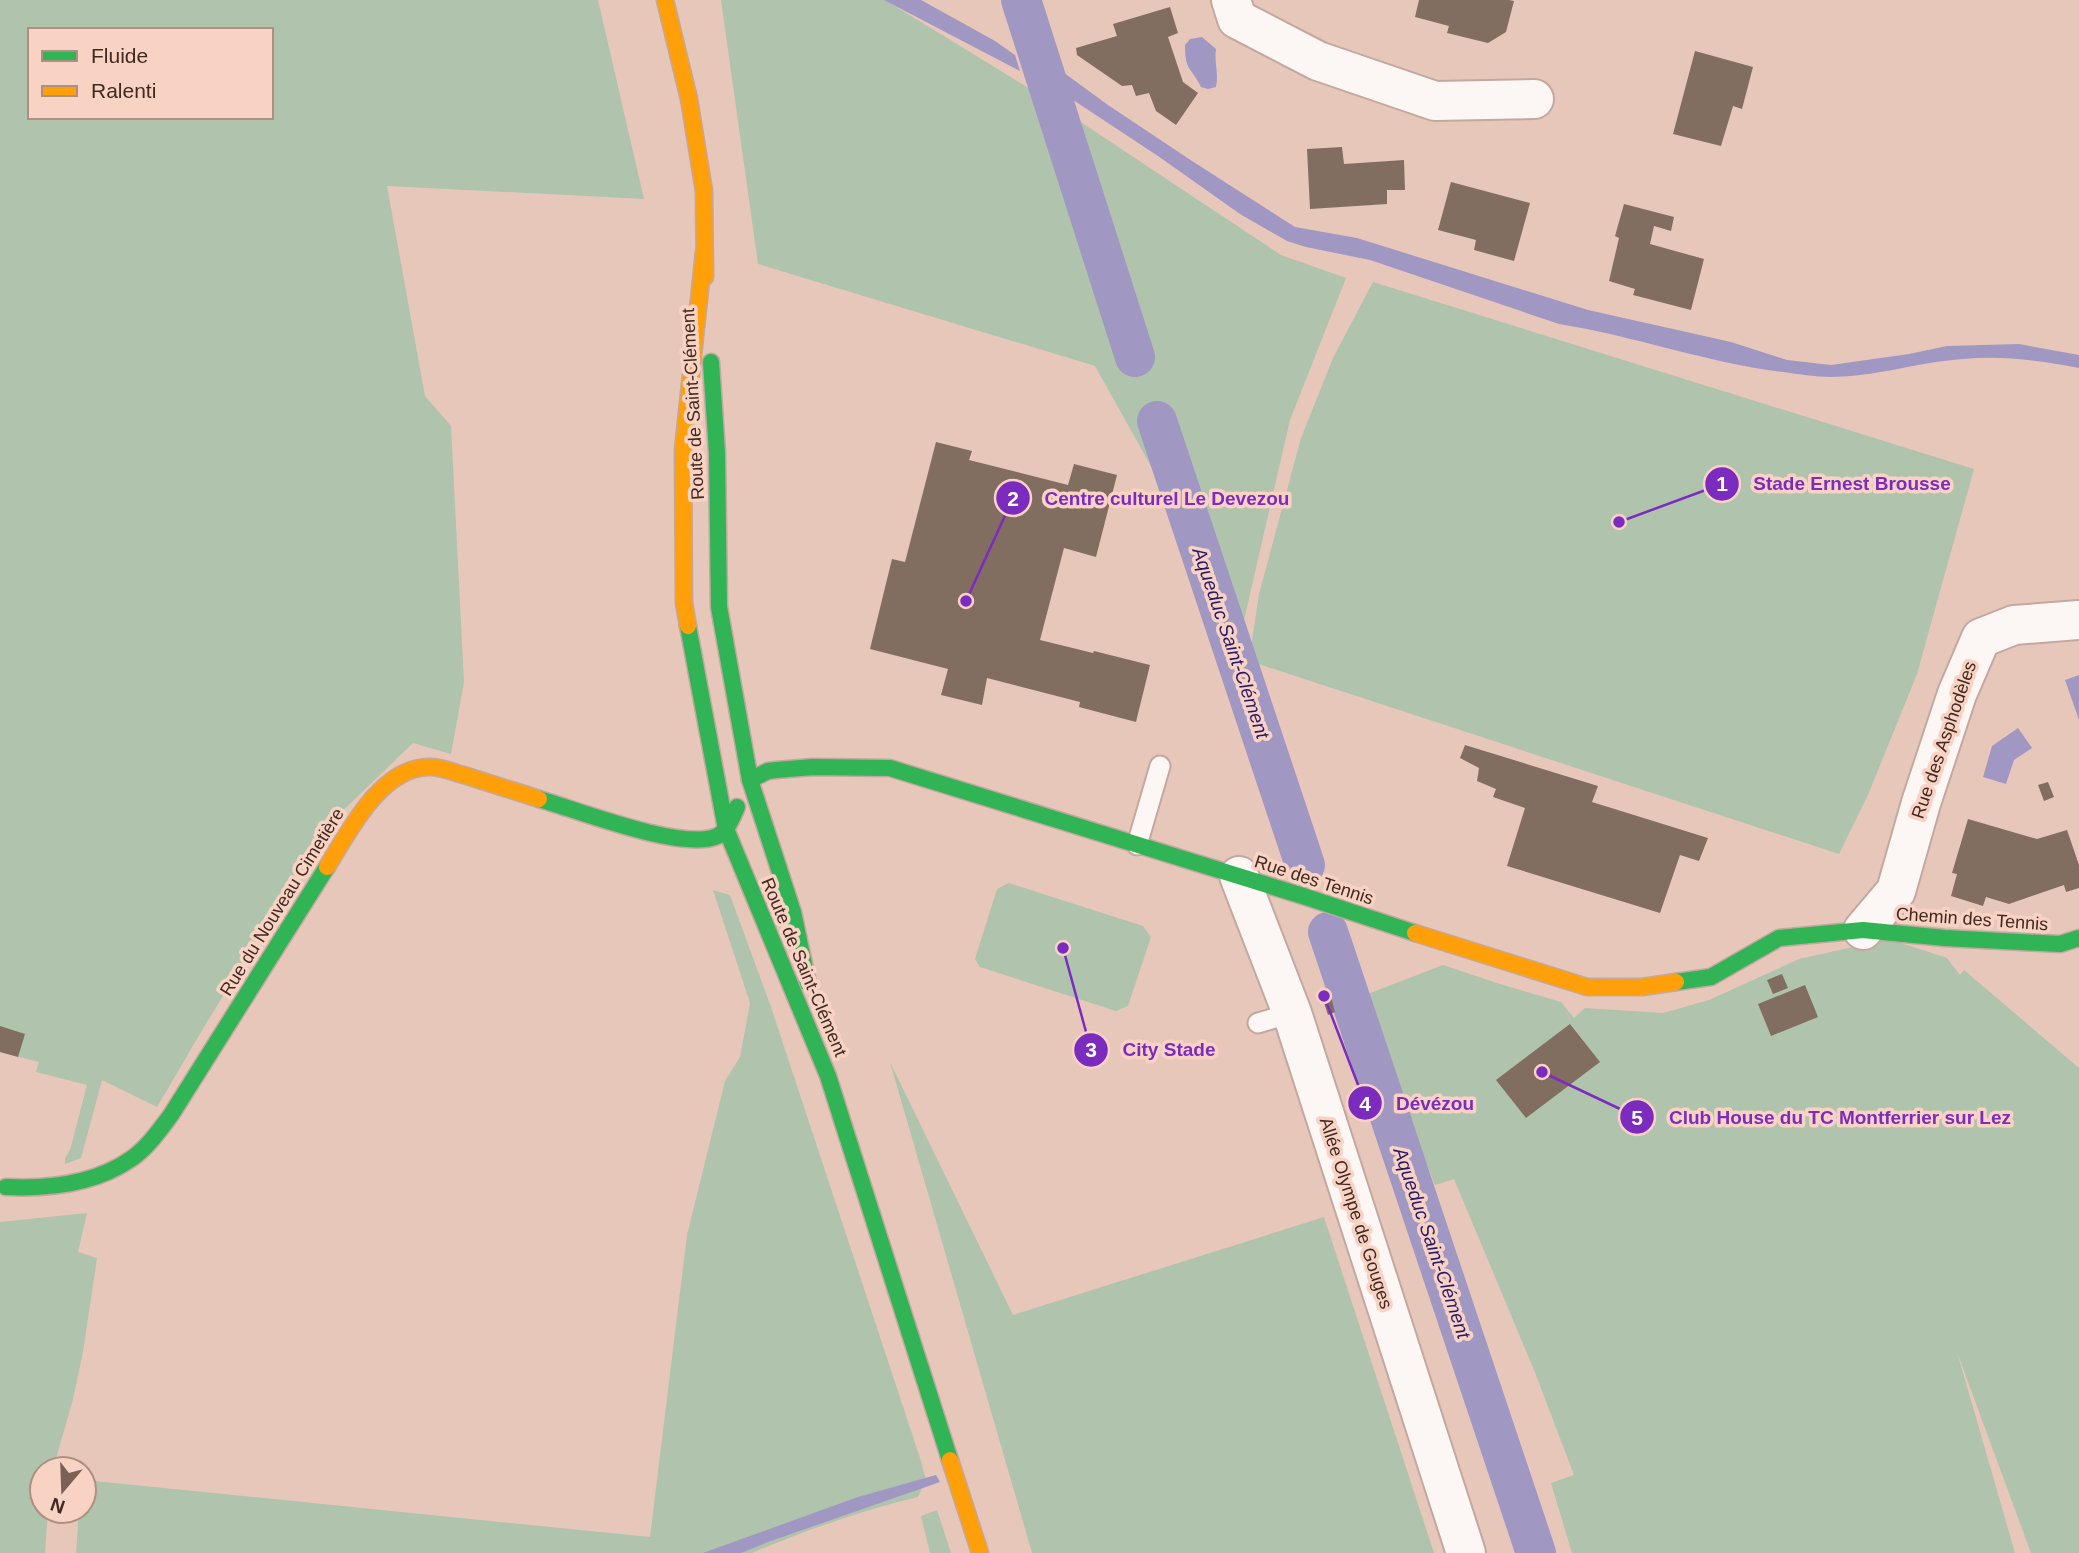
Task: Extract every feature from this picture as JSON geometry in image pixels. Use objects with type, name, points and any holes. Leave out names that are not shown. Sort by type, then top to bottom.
[{"type":"street","name":"Route de Saint-Clément","points":[[665,0],[689,99],[704,191],[704,252],[717,453],[719,607],[750,780],[793,912],[828,1076]]},
{"type":"street","points":[[1231,0],[1237,19],[1318,61],[1435,101],[1534,99]]},
{"type":"street","name":"Route de Saint-Clément","points":[[704,252],[683,450],[684,603],[726,829],[828,1076]]},
{"type":"street","name":"Rue des Asphodèles","points":[[1863,930],[1896,891],[1957,694],[1980,638],[2014,625],[2079,621]]},
{"type":"street","name":"Rue du Nouveau Cimetière","points":[[6,1187],[23,1188],[84,1179],[112,1169],[147,1145],[171,1115],[351,826],[376,796],[406,771],[415,767],[434,767],[663,836],[713,838],[726,829]]},
{"type":"street","name":"Rue des Tennis","points":[[750,780],[776,769],[890,768],[1587,987],[1642,988],[1711,977],[1779,938],[1863,930]]},
{"type":"street","points":[[726,829],[750,780]]},
{"type":"street","name":"Allée Olympe de Gouges","points":[[1239,876],[1275,1018],[1466,1553]]},
{"type":"street","name":"Chemin des Tennis","points":[[1863,930],[1945,938],[2060,944],[2079,938]]},
{"type":"street","points":[[828,1076],[980,1553]]},
{"type":"lane","points":[[1137,845],[1160,766]]},
{"type":"lane","points":[[1429,915],[1432,939]]},
{"type":"green space","points":[[0,0],[598,0],[644,199],[387,186],[425,396],[451,426],[464,682],[451,754],[413,743],[329,824],[157,1107],[102,1080],[81,1158],[65,1164],[87,1085],[36,1072],[39,1062],[0,1052]]},
{"type":"green space","points":[[721,0],[885,0],[1040,95],[1281,255],[1346,278],[1290,420],[1242,629],[1095,366],[758,264]]},
{"type":"green space","points":[[1373,282],[1974,469],[1917,674],[1868,795],[1839,854],[1249,661],[1259,594],[1301,438],[1333,358]]},
{"type":"green space","points":[[1009,883],[1143,926],[1151,937],[1128,1006],[1116,1011],[980,967],[975,959],[997,889]]},
{"type":"green space","points":[[713,890],[730,895],[771,1007],[920,1458],[926,1480],[918,1497],[875,1508],[752,1553],[76,1553],[78,1525],[98,1525],[98,1481],[650,1537],[687,1235],[725,1081],[740,1057],[750,1003]]},
{"type":"green space","points":[[1889,939],[1947,958],[1960,975],[1964,970],[2079,1068],[2079,1553],[2031,1553],[1957,1352],[2015,1553],[1572,1553],[1551,1483],[1574,1475],[1536,1375],[1454,1179],[1435,1185],[1360,997],[1443,965],[1561,1002],[1574,1018],[1585,1008],[1663,1013],[1709,1000],[1799,959]]},
{"type":"green space","points":[[890,1062],[1013,1315],[1324,1217],[1434,1553],[1032,1553]]},
{"type":"green space","points":[[87,1213],[78,1252],[97,1258],[83,1352],[57,1455],[28,1455],[28,1525],[47,1525],[45,1553],[0,1553],[0,1222]]},
{"type":"green space","points":[[937,1510],[951,1553],[930,1553],[921,1516]]},
{"type":"shaded area","points":[[884,0],[921,0],[1015,55],[1020,71]]},
{"type":"shaded area","points":[[1202,37],[1216,49],[1216,87],[1208,89],[1201,87],[1187,65],[1185,54],[1185,45],[1190,39]]},
{"type":"shaded area","points":[[1056,67],[1108,105],[1295,227],[1357,238],[1588,310],[1731,342],[1787,360],[1831,365],[1947,346],[2019,344],[2079,355],[2079,368],[2021,359],[1978,358],[1864,375],[1819,376],[1755,368],[1559,324],[1370,260],[1287,241],[1240,214],[1064,94]]},
{"type":"shaded area","points":[[2079,675],[2079,720],[2065,680]]},
{"type":"shaded area","points":[[2018,728],[2032,748],[2014,760],[2006,784],[1983,777],[1992,746]]},
{"type":"shaded area","points":[[936,1475],[940,1482],[741,1553],[703,1553],[858,1497]]},
{"type":"building","points":[[1419,0],[1514,1],[1506,32],[1488,43],[1447,33],[1449,26],[1415,17]]},
{"type":"building","points":[[1170,7],[1178,33],[1168,37],[1183,82],[1198,93],[1176,125],[1156,111],[1149,93],[1136,96],[1132,85],[1122,86],[1077,55],[1076,48],[1117,36],[1113,24]]},
{"type":"building","points":[[1695,51],[1753,67],[1742,109],[1733,106],[1721,146],[1673,134]]},
{"type":"building","points":[[1342,147],[1344,164],[1404,160],[1405,190],[1387,190],[1387,204],[1310,209],[1307,149]]},
{"type":"building","points":[[1451,182],[1530,203],[1514,261],[1474,250],[1476,240],[1438,230]]},
{"type":"building","points":[[1624,204],[1674,217],[1671,231],[1654,226],[1650,244],[1704,259],[1691,310],[1633,295],[1635,289],[1609,281],[1619,238],[1615,236]]},
{"type":"building","points":[[936,442],[972,451],[969,460],[1068,485],[1074,464],[1117,475],[1096,557],[1064,548],[1040,640],[1150,665],[1136,722],[1079,707],[1080,702],[987,678],[982,705],[941,695],[948,669],[870,649],[892,559],[905,562]]},
{"type":"building","points":[[1465,745],[1598,786],[1592,802],[1708,838],[1699,861],[1680,855],[1660,913],[1507,866],[1525,808],[1493,797],[1496,789],[1477,781],[1479,768],[1460,758]]},
{"type":"building","points":[[2048,782],[2054,797],[2044,801],[2038,785]]},
{"type":"building","points":[[1968,819],[2037,839],[2067,830],[2079,865],[2079,888],[2066,892],[2064,885],[2009,904],[1986,897],[1983,906],[1951,896],[1957,874],[1952,873]]},
{"type":"building","points":[[1782,974],[1788,988],[1773,994],[1767,980]]},
{"type":"building","points":[[1805,985],[1818,1017],[1771,1036],[1758,1004]]},
{"type":"building","points":[[1331,997],[1335,1012],[1328,1015],[1323,1000]]},
{"type":"building","points":[[1570,1024],[1600,1062],[1526,1118],[1496,1080]]},
{"type":"building","points":[[0,1026],[25,1034],[18,1057],[0,1052]]},
{"type":"waterway","name":"Aqueduc Saint-Clément","points":[[1021,0],[1135,357]]},
{"type":"waterway","name":"Aqueduc Saint-Clément","points":[[1157,421],[1305,865]]},
{"type":"waterway","name":"Aqueduc Saint-Clément","points":[[1328,932],[1536,1553]]},
{"type":"traffic: fast","points":[[711,362],[717,453],[719,607],[750,780],[793,912],[808,983]]},
{"type":"traffic: fast","points":[[688,626],[726,829],[828,1076],[950,1460]]},
{"type":"traffic: fast","points":[[750,780],[776,770],[813,767],[890,768],[1415,933]]},
{"type":"traffic: fast","points":[[539,799],[654,834],[699,840],[715,837],[723,832],[737,807]]},
{"type":"traffic: fast","points":[[6,1187],[55,1186],[87,1179],[117,1167],[142,1150],[171,1115],[327,867]]},
{"type":"traffic: fast","points":[[1676,982],[1711,977],[1779,938],[1863,930],[1945,938],[2060,944],[2079,938]]},
{"type":"traffic: slow","points":[[665,0],[689,99],[704,191],[705,277]]},
{"type":"traffic: slow","points":[[688,626],[684,603],[683,450],[704,252]]},
{"type":"traffic: slow","points":[[327,867],[369,803],[397,777],[413,770],[430,767],[444,769],[539,799]]},
{"type":"traffic: slow","points":[[1415,933],[1587,987],[1642,987],[1676,982]]},
{"type":"traffic: slow","points":[[950,1460],[980,1553]]},
{"type":"place","name":"Stade Ernest Brousse","points":[[1619,522]]},
{"type":"place","name":"Centre culturel Le Devezou","points":[[966,601]]},
{"type":"place","name":"City Stade","points":[[1063,948]]},
{"type":"place","name":"Dévézou","points":[[1324,996]]},
{"type":"place","name":"Club House du TC Montferrier sur Lez","points":[[1542,1072]]}]
